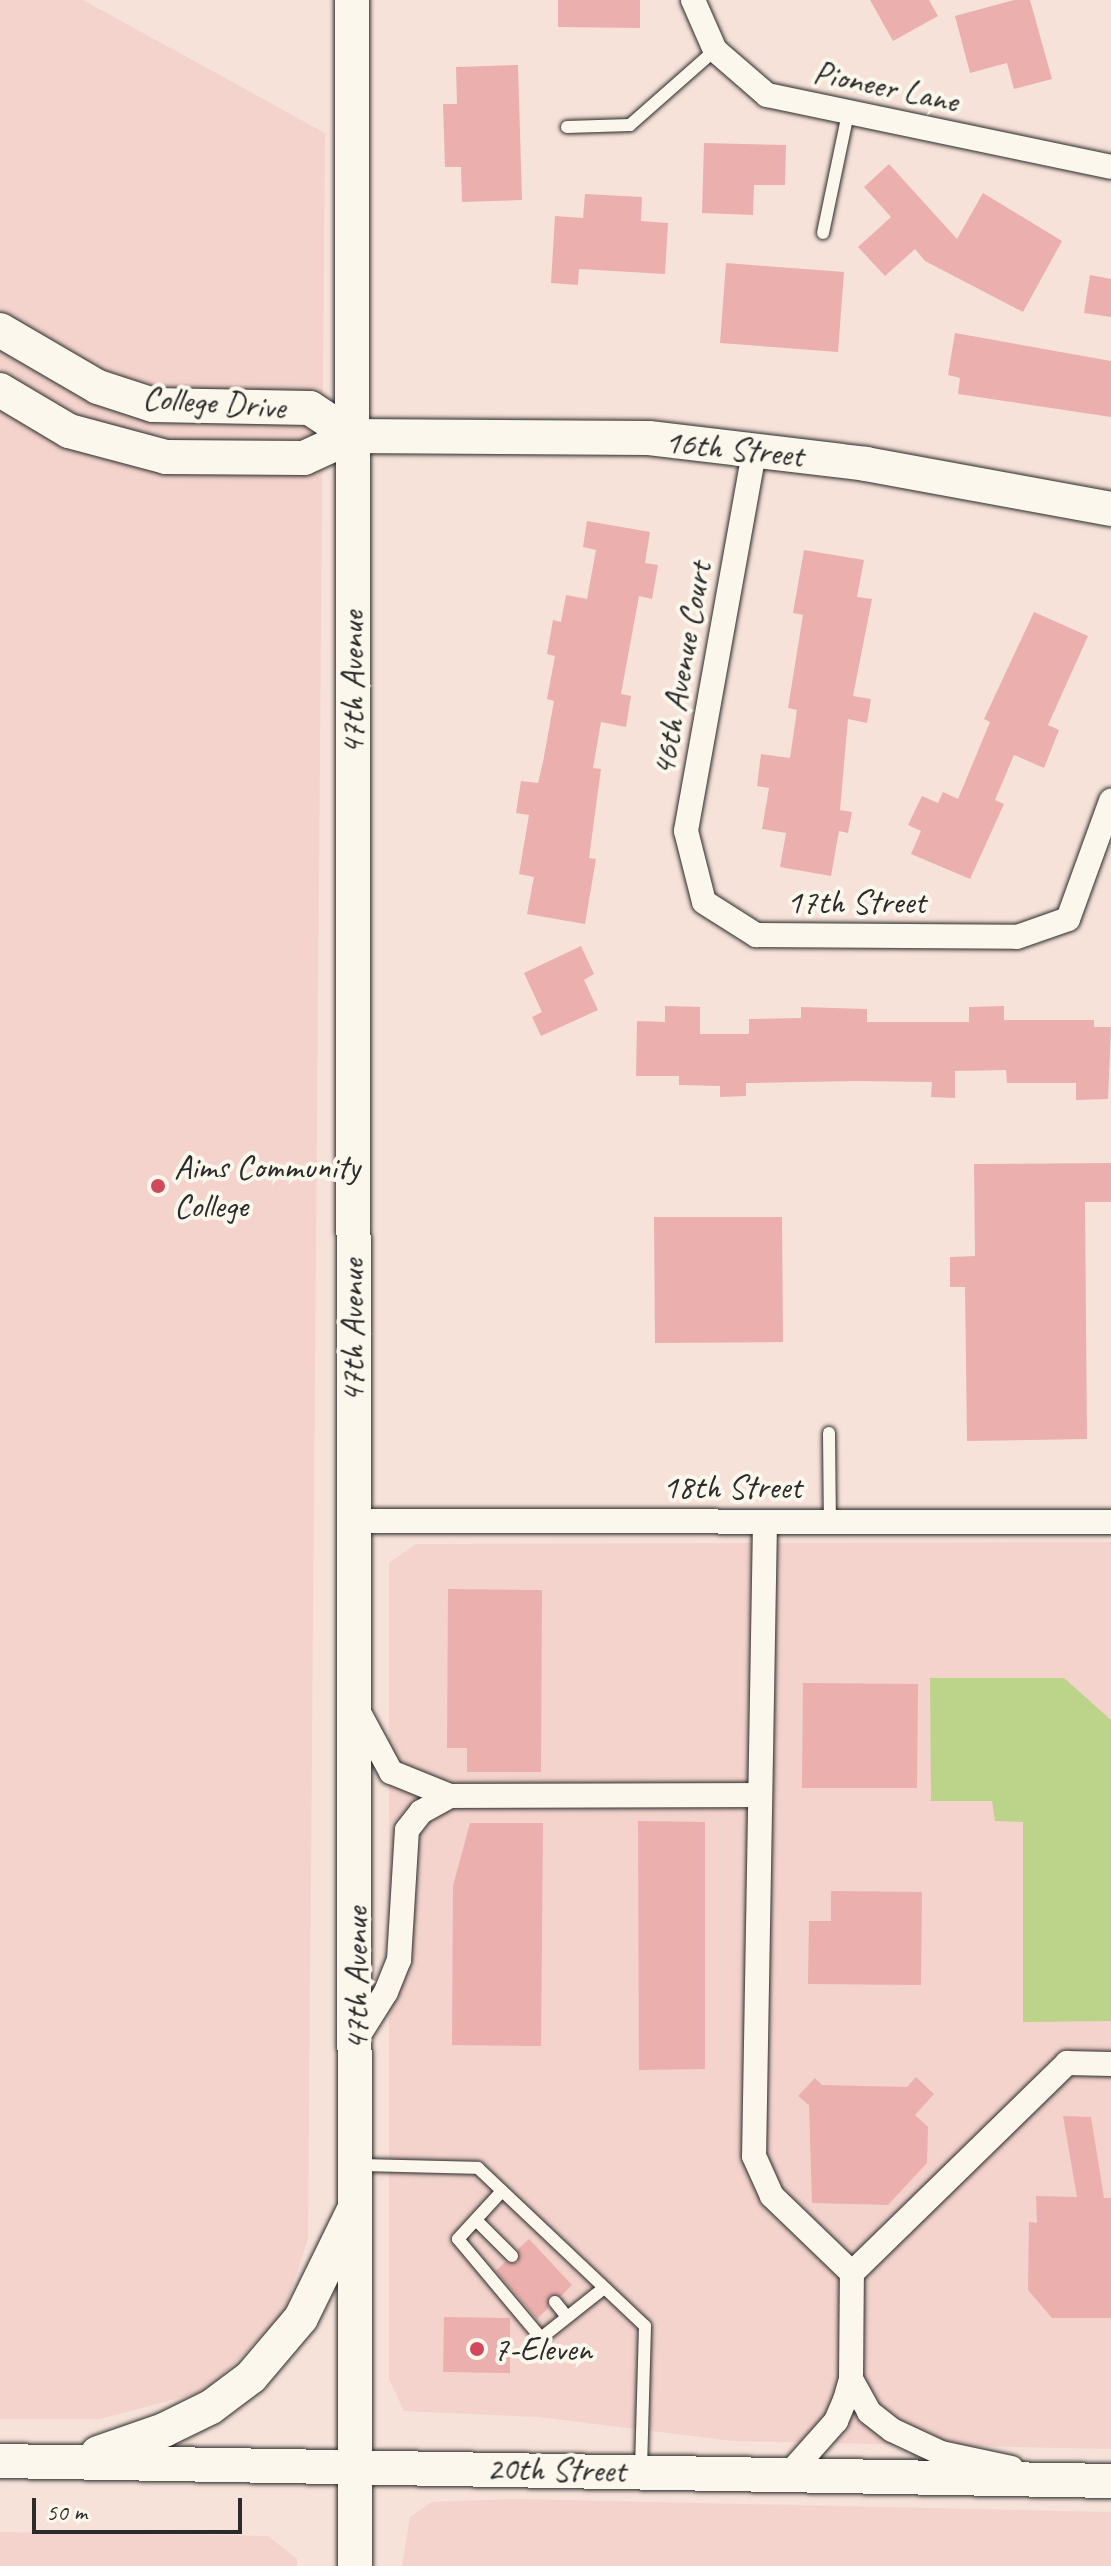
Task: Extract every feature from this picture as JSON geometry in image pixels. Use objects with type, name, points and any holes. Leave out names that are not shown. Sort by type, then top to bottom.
[{"type":"main road","name":"47th Avenue","points":[[352,0],[352,1521],[357,2038],[355,2566]]},
{"type":"main road","name":"College Drive","points":[[0,330],[98,387],[153,405],[310,408],[352,436]]},
{"type":"main road","name":"College Drive","points":[[0,390],[69,431],[166,457],[304,458],[352,436]]},
{"type":"main road","name":"16th Street","points":[[352,436],[649,438],[755,447],[1111,509]]},
{"type":"main road","points":[[73,2461],[164,2430],[211,2407],[251,2377],[301,2318],[357,2204]]},
{"type":"main road","name":"20th Street","points":[[0,2461],[354,2464],[1111,2481]]},
{"type":"street","name":"Pioneer Lane","points":[[693,0],[715,50],[767,95],[1111,167]]},
{"type":"street","name":"46th Avenue Court","points":[[704,902],[686,831],[755,447]]},
{"type":"street","name":"17th Street","points":[[704,902],[756,935],[1017,937],[1068,919],[1093,838],[1111,801]]},
{"type":"street","name":"18th Street","points":[[352,1521],[1111,1522]]},
{"type":"street","points":[[765,1522],[754,2156],[772,2196],[852,2273]]},
{"type":"street","points":[[353,1700],[391,1772],[450,1796],[760,1795]]},
{"type":"street","points":[[357,2038],[386,1992],[399,1960],[407,1830],[421,1812],[450,1796]]},
{"type":"street","points":[[789,2474],[836,2421],[851,2379],[852,2273],[1067,2063],[1111,2064]]},
{"type":"street","points":[[851,2379],[869,2412],[905,2436],[941,2453],[1071,2481]]},
{"type":"lane","points":[[567,127],[630,125],[715,50]]},
{"type":"lane","points":[[823,233],[848,113]]},
{"type":"lane","points":[[829,1433],[830,1522]]},
{"type":"lane","points":[[357,2165],[478,2168],[645,2326],[641,2471]]},
{"type":"lane","points":[[502,2191],[458,2239],[541,2338],[604,2288]]},
{"type":"lane","points":[[476,2220],[512,2256]]},
{"type":"lane","points":[[555,2302],[567,2317]]},
{"type":"shaded area","name":"Aims Community College","points":[[0,0],[83,0],[325,133],[308,2239],[283,2315],[206,2391],[100,2419],[0,2419]]},
{"type":"shaded area","points":[[1111,1542],[1111,2449],[733,2441],[538,2417],[404,2411],[389,2379],[389,1563],[416,1544]]},
{"type":"shaded area","points":[[517,2499],[1111,2512],[1111,2566],[402,2566],[410,2517],[432,2502]]},
{"type":"shaded area","points":[[0,2532],[268,2536],[297,2559],[297,2566],[0,2566]]},
{"type":"green space","points":[[930,1678],[1064,1678],[1111,1720],[1111,2021],[1023,2022],[1023,1822],[995,1821],[992,1801],[931,1801]]},
{"type":"building","points":[[558,0],[640,0],[640,28],[558,27]]},
{"type":"building","points":[[870,0],[929,0],[938,16],[893,41]]},
{"type":"building","points":[[1014,0],[1030,0],[1052,79],[1014,89],[1007,63],[970,73],[955,16]]},
{"type":"building","points":[[518,65],[522,200],[462,202],[461,167],[445,167],[443,104],[457,104],[456,67]]},
{"type":"building","points":[[704,143],[786,145],[785,185],[754,185],[753,215],[702,213]]},
{"type":"building","points":[[889,164],[957,239],[983,193],[1062,241],[1023,312],[925,261],[915,249],[885,276],[858,247],[891,217],[864,187]]},
{"type":"building","points":[[585,194],[642,197],[641,221],[668,223],[665,274],[579,269],[578,285],[551,283],[555,216],[583,218]]},
{"type":"building","points":[[726,263],[844,272],[838,352],[720,343]]},
{"type":"building","points":[[1090,275],[1111,279],[1111,317],[1084,313]]},
{"type":"building","points":[[955,333],[1111,361],[1111,417],[958,394],[960,378],[948,375]]},
{"type":"building","points":[[587,521],[650,532],[645,563],[658,565],[652,599],[639,596],[621,694],[631,696],[626,727],[601,722],[593,768],[601,769],[589,858],[596,859],[585,924],[527,914],[534,877],[519,874],[529,815],[516,813],[521,781],[538,783],[543,762],[554,701],[547,699],[555,656],[547,654],[553,620],[561,622],[566,595],[587,599],[596,550],[583,547]]},
{"type":"building","points":[[804,550],[864,560],[857,597],[872,599],[853,696],[871,699],[867,723],[848,719],[840,810],[852,812],[848,833],[839,831],[831,876],[780,867],[786,833],[762,829],[769,788],[757,786],[761,754],[790,758],[797,710],[788,708],[803,615],[793,613]]},
{"type":"building","points":[[1034,612],[1088,636],[1048,725],[1059,730],[1044,768],[1014,755],[995,800],[1004,804],[970,879],[911,854],[921,831],[908,825],[922,796],[938,803],[943,792],[958,799],[990,722],[984,719]]},
{"type":"building","points":[[581,946],[594,974],[584,980],[598,1010],[541,1036],[532,1017],[542,1012],[524,973]]},
{"type":"building","points":[[665,1006],[700,1007],[700,1034],[749,1034],[749,1019],[801,1018],[801,1007],[867,1009],[867,1022],[969,1022],[969,1007],[1004,1006],[1004,1020],[1094,1020],[1094,1027],[1111,1027],[1108,1099],[1076,1100],[1076,1083],[1007,1083],[1006,1070],[955,1071],[955,1098],[931,1097],[932,1082],[857,1081],[746,1083],[746,1096],[720,1097],[720,1086],[679,1085],[679,1076],[636,1076],[637,1021],[665,1022]]},
{"type":"building","points":[[1111,1163],[1111,1202],[1085,1202],[1087,1439],[967,1441],[965,1287],[950,1287],[950,1257],[975,1256],[974,1164]]},
{"type":"building","points":[[654,1217],[782,1217],[783,1342],[655,1343]]},
{"type":"building","points":[[448,1589],[542,1590],[541,1772],[467,1772],[467,1748],[447,1748]]},
{"type":"building","points":[[803,1683],[918,1684],[917,1788],[802,1788]]},
{"type":"building","points":[[638,1821],[705,1822],[705,2069],[639,2070]]},
{"type":"building","points":[[470,1823],[543,1823],[541,2046],[452,2045],[453,1886]]},
{"type":"building","points":[[831,1891],[922,1892],[921,1985],[808,1984],[809,1921],[831,1921]]},
{"type":"building","points":[[916,2077],[934,2094],[915,2115],[928,2127],[927,2163],[888,2205],[812,2203],[809,2105],[798,2096],[815,2078],[822,2085],[907,2087]]},
{"type":"building","points":[[1063,2116],[1091,2117],[1104,2198],[1111,2198],[1111,2318],[1052,2318],[1028,2290],[1029,2222],[1037,2223],[1036,2196],[1077,2197]]},
{"type":"building","name":"7-Eleven","points":[[529,2239],[572,2285],[561,2296],[549,2296],[548,2308],[537,2319],[496,2271],[505,2262],[518,2263],[518,2249]]},
{"type":"building","name":"7-Eleven","points":[[444,2317],[510,2318],[510,2373],[443,2372]]},
{"type":"place","name":"Aims Community College","points":[[158,1186]]},
{"type":"place","name":"7-Eleven","points":[[477,2349]]}]
